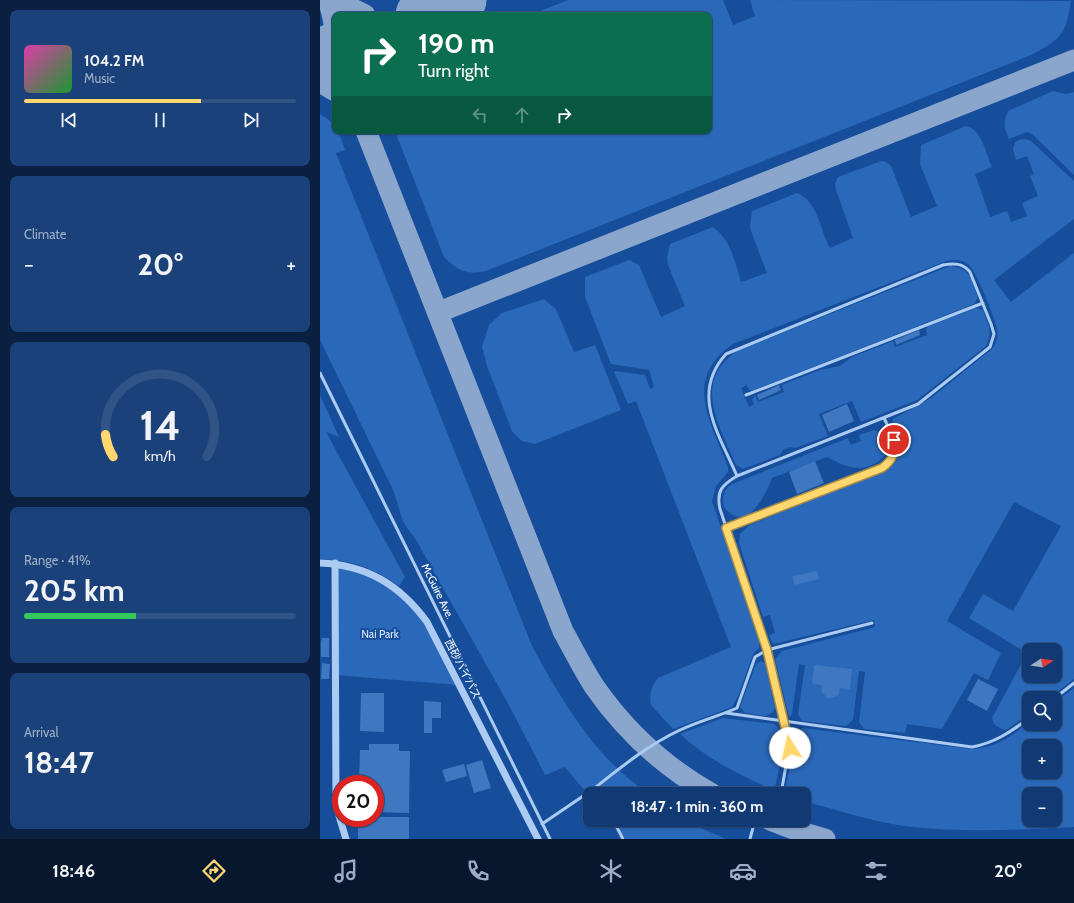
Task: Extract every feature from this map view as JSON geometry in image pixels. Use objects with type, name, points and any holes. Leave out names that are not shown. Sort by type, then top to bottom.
[{"type":"street","name":"西砂バイパス","points":[[320,562],[335,563],[369,573],[388,582],[416,606],[427,622],[538,839]]},
{"type":"street","points":[[335,563],[336,806],[346,839]]},
{"type":"lane","points":[[737,476],[712,417],[708,398],[715,367],[726,354],[943,265],[953,263],[966,267],[970,272],[983,303],[994,334],[990,348],[918,404],[737,476],[726,482],[720,490],[718,498],[726,528],[767,650],[790,748],[782,787]]},
{"type":"lane","points":[[746,395],[983,303]]},
{"type":"lane","name":"McGuire Ave.","points":[[320,373],[550,839]]},
{"type":"lane","points":[[726,528],[882,468],[890,462],[895,453],[894,440],[884,418]]},
{"type":"lane","points":[[596,787],[627,762],[648,748],[681,730],[737,708],[755,657],[767,650],[872,623]]},
{"type":"lane","points":[[1062,692],[1074,683]]},
{"type":"lane","points":[[726,713],[972,747],[985,745],[1000,738],[1022,723]]},
{"type":"lane","points":[[542,824],[583,796]]},
{"type":"lane","points":[[616,827],[622,839]]},
{"type":"lane","points":[[750,839],[753,827]]},
{"type":"green space","points":[[568,0],[723,0],[733,25],[755,16],[750,0],[1071,1],[1067,22],[1060,35],[1049,45],[1031,55],[486,271],[463,271],[458,269],[444,257],[396,134],[712,134],[712,12],[538,12]]},
{"type":"green space","points":[[1053,91],[1066,94],[1074,92],[1074,175],[1032,134],[1027,132],[1009,139],[1005,128],[1005,118],[1008,111]]},
{"type":"green space","points":[[320,114],[332,123],[332,134],[339,134],[345,150],[336,153],[532,646],[555,687],[582,728],[613,764],[640,787],[583,787],[583,789],[565,767],[545,775],[510,707],[416,540],[403,522],[394,492],[320,340]]},
{"type":"green space","points":[[966,126],[971,128],[980,137],[992,167],[975,174],[990,217],[1007,211],[1011,222],[1027,216],[1022,203],[1038,196],[1030,176],[1034,174],[1027,156],[1016,160],[1013,149],[1015,142],[1023,139],[1031,141],[1074,181],[1074,219],[994,280],[1011,302],[1074,253],[1074,679],[1058,691],[1022,691],[1022,718],[1008,729],[1003,730],[994,724],[992,718],[1022,662],[1022,683],[1062,683],[1062,643],[1022,643],[1022,650],[969,618],[983,594],[1013,611],[1061,526],[1014,502],[947,621],[1001,653],[988,680],[974,673],[942,729],[907,724],[905,733],[864,729],[859,722],[865,672],[859,671],[853,720],[846,726],[802,721],[798,714],[805,665],[799,664],[792,714],[789,717],[775,659],[782,651],[875,627],[874,620],[773,644],[769,635],[775,633],[770,615],[763,617],[739,543],[740,534],[750,525],[893,465],[898,457],[900,444],[893,429],[893,419],[931,398],[992,349],[998,335],[996,323],[989,305],[969,265],[958,260],[952,260],[946,261],[733,344],[717,358],[708,372],[705,387],[705,402],[714,434],[728,467],[728,472],[716,486],[712,501],[759,641],[759,648],[753,654],[739,694],[732,707],[673,729],[651,705],[651,691],[658,678],[731,647],[636,401],[628,404],[614,371],[645,375],[650,389],[654,387],[649,370],[611,364],[585,297],[585,277],[629,260],[639,265],[661,317],[685,306],[668,265],[667,258],[670,244],[713,227],[724,238],[732,252],[741,282],[767,273],[751,231],[750,226],[752,211],[797,193],[810,202],[818,217],[830,248],[853,238],[836,190],[835,184],[838,177],[881,161],[886,162],[891,166],[911,217],[937,206],[920,164],[921,145]]},
{"type":"green space","points":[[950,266],[962,269],[972,280],[978,297],[974,304],[752,391],[749,390],[747,385],[741,388],[749,407],[754,404],[752,400],[755,395],[758,402],[784,392],[782,385],[820,370],[840,366],[852,357],[893,341],[895,347],[927,335],[926,329],[929,326],[976,308],[983,310],[987,319],[990,333],[985,347],[917,400],[861,422],[852,401],[819,414],[828,436],[795,448],[790,447],[783,450],[780,455],[743,469],[736,465],[717,420],[713,405],[712,390],[715,376],[723,363],[737,351]]},
{"type":"green space","points":[[544,299],[556,309],[574,352],[595,345],[621,410],[535,444],[522,441],[512,431],[487,366],[482,347],[489,325],[502,313]]},
{"type":"green space","points":[[320,395],[339,437],[326,432],[405,577],[399,586],[380,574],[362,566],[342,561],[320,559]]},
{"type":"green space","points":[[874,430],[888,440],[889,446],[882,459],[875,463],[867,467],[855,468],[827,457],[772,478],[760,502],[754,510],[747,515],[740,517],[732,515],[724,507],[724,494],[732,484],[848,438],[851,445],[861,441],[859,435]]},
{"type":"green space","name":"Nai Park","points":[[335,563],[369,573],[416,606],[459,685],[335,675]]},
{"type":"green space","points":[[761,661],[765,663],[775,708],[773,712],[766,716],[745,713],[740,707],[756,664]]},
{"type":"green space","points":[[1074,688],[1074,827],[1010,830],[946,830],[904,826],[866,818],[811,803],[811,787],[786,787],[793,750],[792,737],[794,732],[802,728],[972,749],[996,744],[1022,727],[1022,731],[1062,731],[1062,697]]},
{"type":"green space","points":[[723,718],[774,724],[779,729],[782,745],[782,754],[775,787],[767,787],[723,765],[701,751],[680,734]]},
{"type":"green space","points":[[615,827],[700,827],[726,839],[626,839]]},
{"type":"building","points":[[919,330],[920,335],[896,345],[895,340]]},
{"type":"building","points":[[779,385],[781,390],[759,400],[757,395]]},
{"type":"building","points":[[847,404],[854,421],[829,432],[822,415]]},
{"type":"building","points":[[815,461],[824,483],[797,494],[789,472]]},
{"type":"building","points":[[817,571],[819,579],[794,585],[793,576]]},
{"type":"building","points":[[322,638],[329,638],[329,657],[321,657]]},
{"type":"building","points":[[322,663],[330,664],[329,679],[321,679]]},
{"type":"building","points":[[814,665],[852,669],[850,689],[840,688],[839,695],[828,699],[821,691],[822,685],[812,684]]},
{"type":"building","points":[[978,679],[998,689],[987,711],[967,700]]},
{"type":"building","points":[[361,693],[384,693],[384,732],[360,731]]},
{"type":"building","points":[[424,701],[441,702],[441,718],[432,718],[432,733],[424,733]]},
{"type":"building","points":[[369,744],[399,744],[399,751],[410,751],[409,813],[384,812],[384,775],[359,775],[360,750],[369,750]]},
{"type":"building","points":[[482,760],[491,788],[474,793],[466,765]]},
{"type":"building","points":[[464,764],[467,776],[446,782],[442,770]]},
{"type":"building","points":[[384,817],[409,817],[409,839],[358,839],[358,827],[384,827]]},
{"type":"taxiway","points":[[328,0],[332,14]]},
{"type":"taxiway","points":[[340,0],[347,6],[359,12]]},
{"type":"taxiway","points":[[326,53],[332,42]]},
{"type":"taxiway","points":[[439,312],[1074,60]]},
{"type":"taxiway","points":[[320,82],[332,89]]},
{"type":"taxiway","points":[[367,134],[563,631],[594,686],[619,718],[647,747],[700,787]]},
{"type":"taxiway","points":[[788,827],[825,839]]},
{"type":"runway","points":[[430,12],[460,0]]},
{"type":"runway","points":[[320,55],[332,50]]},
{"type":"route","points":[[790,748],[767,650],[726,528],[882,468],[890,462],[895,453],[894,440]]}]
